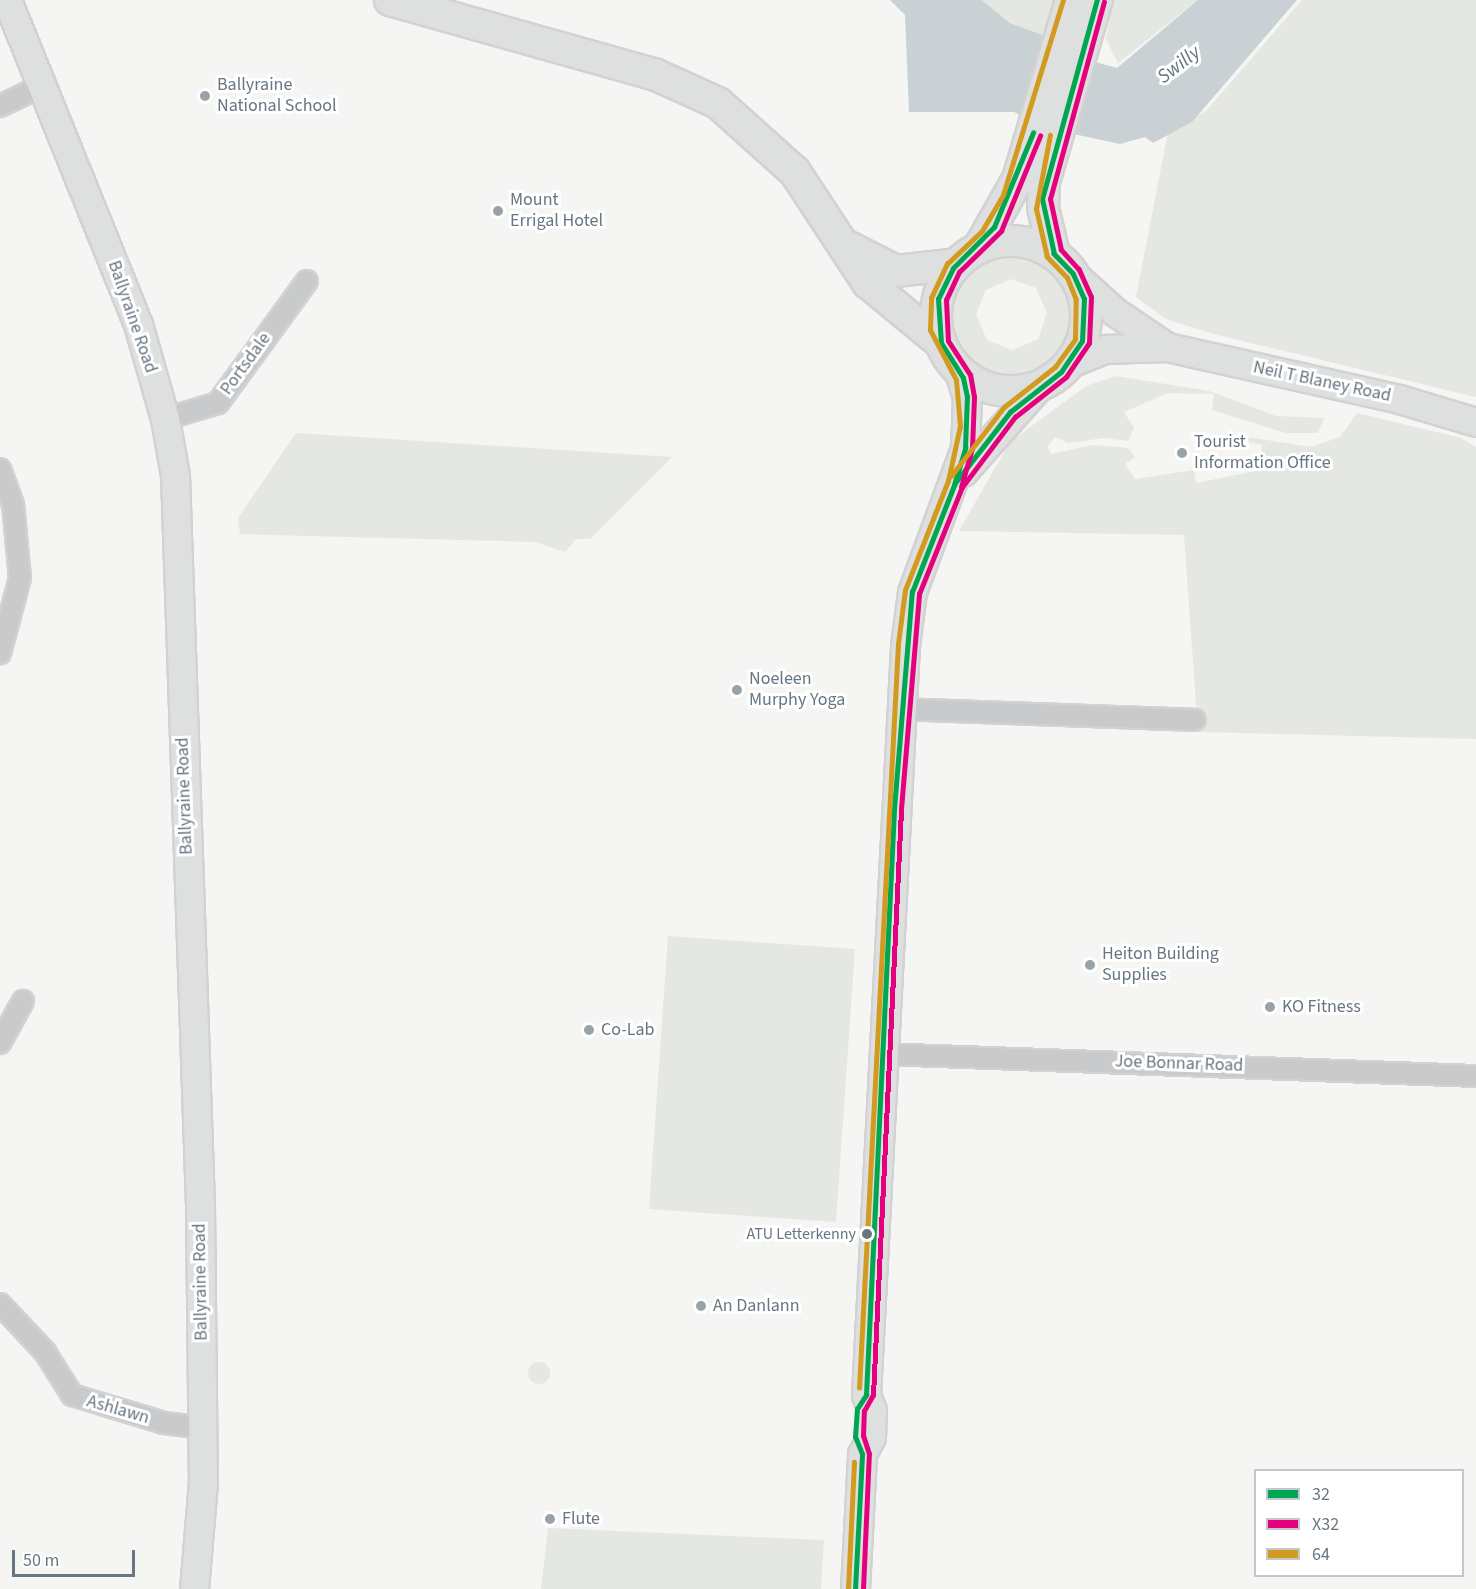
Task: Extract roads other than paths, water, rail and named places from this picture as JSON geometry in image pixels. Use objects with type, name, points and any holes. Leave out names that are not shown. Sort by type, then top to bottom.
[{"type":"main road","points":[[7,0],[21,30]]},
{"type":"main road","points":[[20,0],[21,30]]},
{"type":"main road","points":[[390,0],[699,92],[779,154],[844,243],[868,283],[941,343],[958,370],[968,417],[955,483],[912,592],[901,710],[866,1395],[857,1408],[855,1437],[862,1454],[855,1589]]},
{"type":"main road","points":[[941,343],[938,299],[1010,198],[1044,139],[1081,11]]},
{"type":"main road","name":"Ballyraine Road","points":[[21,30],[138,324],[165,419],[178,544],[203,1428],[202,1530],[194,1589]]},
{"type":"main road","points":[[955,483],[1005,418],[1039,386],[1070,363],[1086,325],[1084,298],[1064,264],[1042,199],[1044,139]]},
{"type":"main road","points":[[844,243],[868,261],[896,271],[968,256],[1018,241],[1064,264]]},
{"type":"main road","name":"Neil T Blaney Road","points":[[1064,264],[1115,312],[1167,347]]},
{"type":"main road","name":"Neil T Blaney Road","points":[[1070,363],[1105,349],[1167,347],[1408,401],[1476,422]]},
{"type":"main road","points":[[958,370],[990,389],[1039,386]]},
{"type":"street","points":[[0,106],[42,86]]},
{"type":"street","name":"Portsdale","points":[[165,419],[218,403],[307,280]]},
{"type":"street","points":[[0,469],[20,543],[20,578],[3,628],[0,653]]},
{"type":"street","points":[[901,710],[1195,720]]},
{"type":"street","points":[[0,1043],[23,1001]]},
{"type":"street","name":"Joe Bonnar Road","points":[[882,1054],[1476,1076]]},
{"type":"street","name":"Ashlawn","points":[[1,1310],[45,1352],[72,1395],[164,1423],[203,1428]]},
{"type":"water","name":"Swilly","points":[[890,0],[982,0],[1010,23],[1043,35],[1041,47],[1117,68],[1198,0],[1297,0],[1192,122],[1153,143],[1145,137],[1120,144],[1055,130],[1014,112],[909,112],[905,15]]},
{"type":"place","name":"Ballyraine National School","points":[[205,96]]},
{"type":"place","name":"Mount Errigal Hotel","points":[[498,211]]},
{"type":"place","name":"Tourist Information Office","points":[[1182,453]]},
{"type":"place","name":"Noeleen Murphy Yoga","points":[[737,690]]},
{"type":"place","name":"Heiton Building Supplies","points":[[1090,965]]},
{"type":"place","name":"KO Fitness","points":[[1270,1007]]},
{"type":"place","name":"Co-Lab","points":[[589,1030]]},
{"type":"place","name":"ATU Letterkenny","points":[[867,1234]]},
{"type":"place","name":"An Danlann","points":[[701,1306]]},
{"type":"place","name":"Flute","points":[[550,1519]]}]
